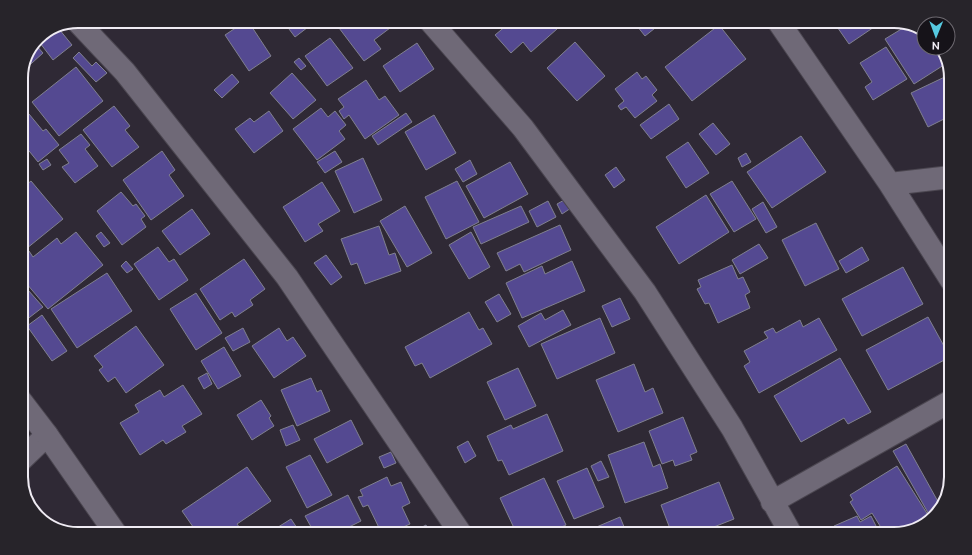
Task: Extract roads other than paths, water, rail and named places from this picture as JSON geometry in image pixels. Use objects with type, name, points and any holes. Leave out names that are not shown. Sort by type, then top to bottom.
[{"type":"street","points":[[84,28],[126,72],[286,277],[456,527]]},
{"type":"street","points":[[436,28],[523,128],[646,292],[732,428],[787,527]]},
{"type":"street","points":[[783,28],[890,184],[944,269]]},
{"type":"street","points":[[890,184],[944,178]]},
{"type":"street","points":[[772,502],[944,404]]},
{"type":"street","points":[[28,410],[111,527]]},
{"type":"street","points":[[28,453],[47,435]]}]
